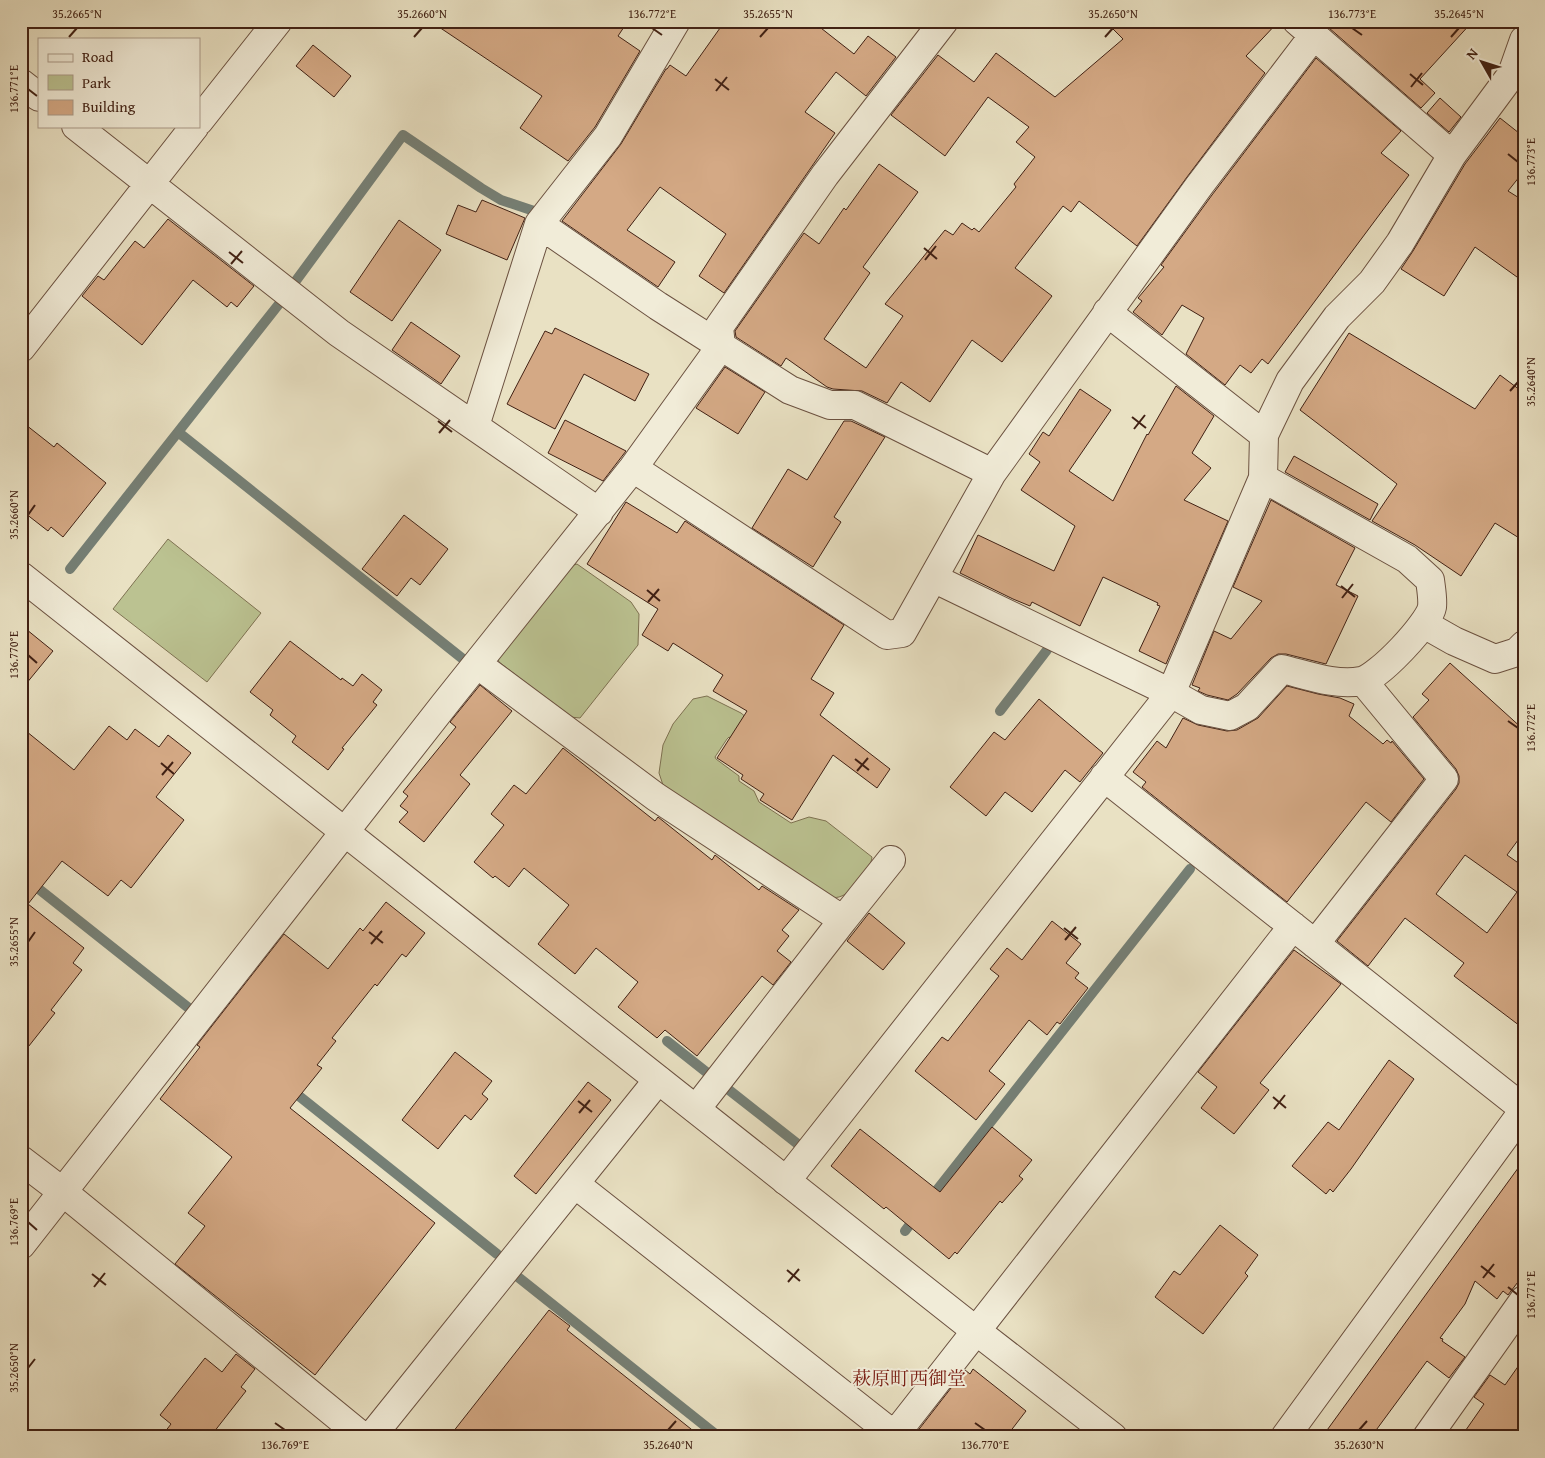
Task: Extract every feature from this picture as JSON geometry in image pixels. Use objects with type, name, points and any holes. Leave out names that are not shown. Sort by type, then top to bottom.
[{"type":"street","points":[[200,121],[278,21]]},
{"type":"street","points":[[475,426],[539,224],[608,136],[676,21]]},
{"type":"street","points":[[21,1245],[477,664],[634,468],[721,346],[719,327],[826,175],[944,21]]},
{"type":"street","points":[[634,468],[887,635],[902,633],[992,473],[1199,186],[1305,28],[1452,155]]},
{"type":"street","points":[[786,1181],[1171,693],[1263,478],[1264,435],[1290,381],[1337,317],[1372,282],[1400,243],[1452,155],[1512,74],[1524,40]]},
{"type":"street","points":[[21,83],[38,96]]},
{"type":"street","points":[[79,128],[339,333],[599,512]]},
{"type":"street","points":[[21,348],[193,128]]},
{"type":"street","points":[[539,224],[650,300],[790,390],[830,405],[855,405],[992,473]]},
{"type":"street","points":[[1107,312],[1264,435]]},
{"type":"street","points":[[933,578],[1171,693],[1201,710],[1230,716],[1247,708],[1282,670],[1337,681],[1363,681],[1404,647],[1424,624],[1432,607],[1430,580],[1407,559],[1263,478]]},
{"type":"street","points":[[21,576],[1113,1437]]},
{"type":"street","points":[[1424,624],[1454,642],[1495,659],[1516,652],[1524,645]]},
{"type":"street","points":[[477,664],[656,797],[844,920]]},
{"type":"street","points":[[1314,944],[1444,779],[1363,681]]},
{"type":"street","points":[[1104,778],[1524,1109],[1285,1437]]},
{"type":"street","points":[[696,1109],[891,860]]},
{"type":"street","points":[[575,1184],[893,1436],[1293,926]]},
{"type":"street","points":[[372,1437],[658,1080]]},
{"type":"street","points":[[21,1160],[364,1437]]},
{"type":"street","points":[[1427,1437],[1524,1300]]},
{"type":"green space","points":[[168,539],[261,613],[207,682],[113,609]]},
{"type":"green space","points":[[577,564],[631,602],[639,614],[638,645],[580,718],[570,717],[499,662],[497,656],[568,567]]},
{"type":"green space","points":[[707,696],[741,713],[753,723],[738,743],[729,737],[715,757],[739,776],[739,781],[754,791],[759,802],[791,823],[809,817],[826,821],[872,857],[865,875],[851,891],[839,897],[827,898],[663,785],[659,773],[663,745],[673,724],[693,699]]},
{"type":"building","points":[[430,21],[628,21],[618,36],[640,51],[595,127],[568,161],[520,128],[542,96]]},
{"type":"building","points":[[725,21],[812,21],[854,54],[868,36],[896,57],[866,96],[836,72],[805,112],[835,133],[724,293],[699,276],[726,234],[660,187],[627,230],[675,262],[658,287],[562,221],[621,144],[666,69],[670,65],[686,76]]},
{"type":"building","points":[[1105,21],[1279,21],[1246,56],[1265,73],[1137,246],[1079,201],[1071,212],[1063,206],[1015,268],[1052,296],[1002,362],[972,340],[930,402],[901,382],[887,403],[862,391],[827,387],[786,358],[781,366],[736,337],[735,331],[804,233],[819,244],[844,208],[846,210],[879,164],[918,192],[863,267],[870,273],[824,339],[866,368],[903,316],[885,304],[945,230],[953,235],[962,223],[972,230],[974,228],[979,232],[1016,187],[1014,184],[1035,157],[1016,142],[1029,127],[988,97],[945,156],[891,115],[938,55],[974,82],[996,53],[1055,97],[1123,39]]},
{"type":"building","points":[[1321,21],[1473,21],[1420,79],[1435,93],[1421,108]]},
{"type":"building","points":[[313,45],[351,76],[334,97],[296,66]]},
{"type":"building","points":[[1316,58],[1401,131],[1381,153],[1409,175],[1268,364],[1262,359],[1251,373],[1240,365],[1225,385],[1186,354],[1204,318],[1182,305],[1162,335],[1133,312],[1142,301],[1138,298],[1164,267],[1161,265]]},
{"type":"building","points":[[1440,98],[1461,117],[1449,132],[1427,113]]},
{"type":"building","points":[[1500,118],[1524,137],[1524,171],[1508,191],[1524,201],[1524,282],[1475,247],[1444,296],[1401,269],[1465,164]]},
{"type":"building","points":[[482,200],[525,218],[507,260],[446,234],[458,205],[476,212]]},
{"type":"building","points":[[168,219],[254,286],[237,307],[231,302],[227,307],[193,280],[142,345],[82,296],[98,276],[104,280],[135,241],[144,248]]},
{"type":"building","points":[[399,220],[441,250],[392,321],[350,292]]},
{"type":"building","points":[[411,322],[460,356],[441,384],[392,350]]},
{"type":"building","points":[[555,328],[649,374],[635,401],[584,374],[555,429],[507,404],[545,331],[552,334]]},
{"type":"building","points":[[1349,333],[1475,409],[1500,375],[1524,393],[1524,541],[1495,523],[1461,576],[1415,545],[1372,521],[1397,484],[1300,410]]},
{"type":"building","points":[[725,367],[765,392],[738,434],[696,408]]},
{"type":"building","points":[[1176,386],[1214,416],[1192,453],[1211,468],[1184,500],[1228,521],[1166,664],[1139,651],[1160,606],[1157,605],[1158,603],[1103,577],[1080,626],[1032,602],[1030,606],[960,573],[978,535],[1054,571],[1075,526],[1021,490],[1040,462],[1029,454],[1043,432],[1049,436],[1080,389],[1111,410],[1069,471],[1113,501],[1147,434]]},
{"type":"building","points":[[565,420],[626,451],[603,481],[548,453]]},
{"type":"building","points":[[21,421],[54,447],[57,443],[106,483],[63,537],[51,527],[48,531],[21,510]]},
{"type":"building","points":[[844,421],[851,421],[885,437],[834,517],[841,522],[813,567],[752,528],[788,469],[807,480]]},
{"type":"building","points":[[1294,456],[1378,504],[1370,520],[1285,472]]},
{"type":"building","points":[[1271,500],[1355,548],[1336,585],[1358,596],[1326,664],[1286,654],[1278,654],[1271,658],[1237,694],[1228,700],[1207,695],[1198,691],[1200,688],[1192,685],[1214,631],[1231,639],[1262,601],[1233,587]]},
{"type":"building","points":[[626,502],[677,533],[685,521],[844,625],[811,679],[834,693],[820,715],[890,769],[877,788],[833,755],[792,820],[760,800],[764,794],[741,779],[743,775],[717,758],[747,711],[713,691],[723,675],[673,643],[668,651],[642,635],[658,609],[587,564]]},
{"type":"building","points":[[404,515],[448,549],[420,585],[411,578],[397,596],[362,569]]},
{"type":"building","points":[[21,625],[53,651],[21,690]]},
{"type":"building","points":[[290,641],[341,680],[342,678],[353,686],[362,674],[382,690],[373,702],[377,705],[342,748],[344,749],[328,770],[292,742],[296,736],[270,715],[273,710],[250,692]]},
{"type":"building","points":[[1450,663],[1524,730],[1524,832],[1507,855],[1524,867],[1524,1029],[1454,976],[1464,963],[1405,918],[1368,966],[1337,941],[1459,783],[1456,769],[1413,717],[1429,700],[1422,694]],"holes":[[[1465,855],[1517,892],[1487,933],[1436,894]]]},
{"type":"building","points":[[480,685],[512,711],[460,775],[470,784],[424,842],[399,822],[408,812],[400,806],[408,796],[403,792],[456,727],[450,722]]},
{"type":"building","points":[[1287,686],[1340,698],[1354,704],[1349,716],[1383,744],[1387,740],[1391,743],[1392,741],[1424,779],[1391,822],[1366,802],[1287,902],[1142,787],[1146,782],[1133,772],[1157,741],[1166,748],[1183,718],[1198,725],[1227,731],[1237,730],[1258,718]]},
{"type":"building","points":[[1039,699],[1103,753],[1080,782],[1065,770],[1032,812],[1005,792],[986,816],[950,787],[994,732],[1005,740]]},
{"type":"building","points":[[109,726],[127,740],[135,729],[159,747],[168,735],[191,753],[156,797],[184,820],[131,888],[121,880],[108,896],[62,861],[28,904],[84,948],[73,963],[82,970],[51,1010],[55,1013],[21,1056],[21,727],[74,770]]},
{"type":"building","points":[[563,748],[655,821],[658,817],[712,860],[715,855],[759,890],[762,886],[799,910],[782,930],[789,936],[777,951],[791,962],[773,985],[762,976],[697,1056],[665,1030],[657,1038],[618,1007],[638,982],[596,948],[575,974],[538,944],[569,905],[524,868],[509,887],[495,876],[493,878],[474,862],[504,825],[491,814],[514,785],[526,794]]},
{"type":"building","points":[[386,902],[425,933],[406,957],[402,954],[377,986],[375,984],[332,1038],[336,1041],[317,1065],[322,1068],[290,1108],[435,1223],[315,1375],[175,1264],[205,1226],[188,1213],[232,1157],[160,1099],[200,1047],[197,1045],[284,934],[328,969],[360,928],[363,931]]},
{"type":"building","points":[[869,913],[905,943],[883,970],[847,941]]},
{"type":"building","points":[[1052,921],[1081,944],[1066,963],[1079,973],[1075,978],[1088,988],[1060,1024],[1057,1022],[1047,1035],[1029,1020],[989,1071],[1005,1084],[976,1120],[915,1071],[942,1037],[948,1041],[999,976],[990,969],[1007,948],[1022,960]]},
{"type":"building","points":[[1294,950],[1341,984],[1260,1083],[1269,1090],[1234,1134],[1201,1108],[1217,1087],[1198,1072]]},
{"type":"building","points":[[455,1052],[492,1081],[482,1094],[488,1099],[471,1120],[465,1115],[438,1149],[402,1120]]},
{"type":"building","points":[[1389,1060],[1414,1079],[1351,1169],[1333,1192],[1330,1189],[1326,1194],[1292,1166],[1328,1122],[1339,1130]]},
{"type":"building","points":[[588,1082],[611,1100],[536,1194],[514,1176]]},
{"type":"building","points":[[992,1127],[1032,1160],[1019,1176],[1023,1179],[1002,1203],[1000,1201],[957,1254],[955,1252],[949,1259],[886,1207],[884,1209],[831,1166],[860,1129],[940,1192]]},
{"type":"building","points":[[1524,1160],[1524,1274],[1508,1295],[1503,1291],[1497,1299],[1475,1281],[1465,1304],[1440,1338],[1465,1357],[1449,1378],[1427,1361],[1371,1437],[1322,1437]]},
{"type":"building","points":[[1220,1225],[1258,1255],[1245,1273],[1248,1276],[1203,1334],[1155,1297],[1174,1271],[1180,1275]]},
{"type":"building","points":[[549,1310],[570,1326],[567,1330],[701,1437],[449,1437]]},
{"type":"building","points":[[236,1354],[255,1369],[241,1387],[246,1391],[210,1437],[161,1437],[171,1424],[160,1415],[205,1358],[222,1372]]},
{"type":"building","points":[[1524,1358],[1524,1427],[1517,1437],[1461,1437],[1484,1404],[1474,1397],[1490,1375],[1505,1385]]},
{"type":"building","points":[[973,1369],[1026,1411],[1006,1437],[913,1437],[965,1370],[970,1374]]},
{"type":"waterway","points":[[295,282],[403,135],[501,200],[534,211]]},
{"type":"waterway","points":[[70,569],[279,304]]},
{"type":"waterway","points":[[178,432],[468,663]]},
{"type":"waterway","points":[[1000,711],[1047,650]]},
{"type":"waterway","points":[[929,1200],[1190,869]]},
{"type":"waterway","points":[[30,882],[190,1009]]},
{"type":"waterway","points":[[667,1041],[710,1075]]},
{"type":"waterway","points":[[289,1088],[497,1254]]},
{"type":"waterway","points":[[729,1090],[799,1145]]},
{"type":"waterway","points":[[905,1231],[917,1215]]},
{"type":"waterway","points":[[518,1277],[719,1437]]},
{"type":"district","name":"萩原町西御堂","points":[[909,1378]]}]
